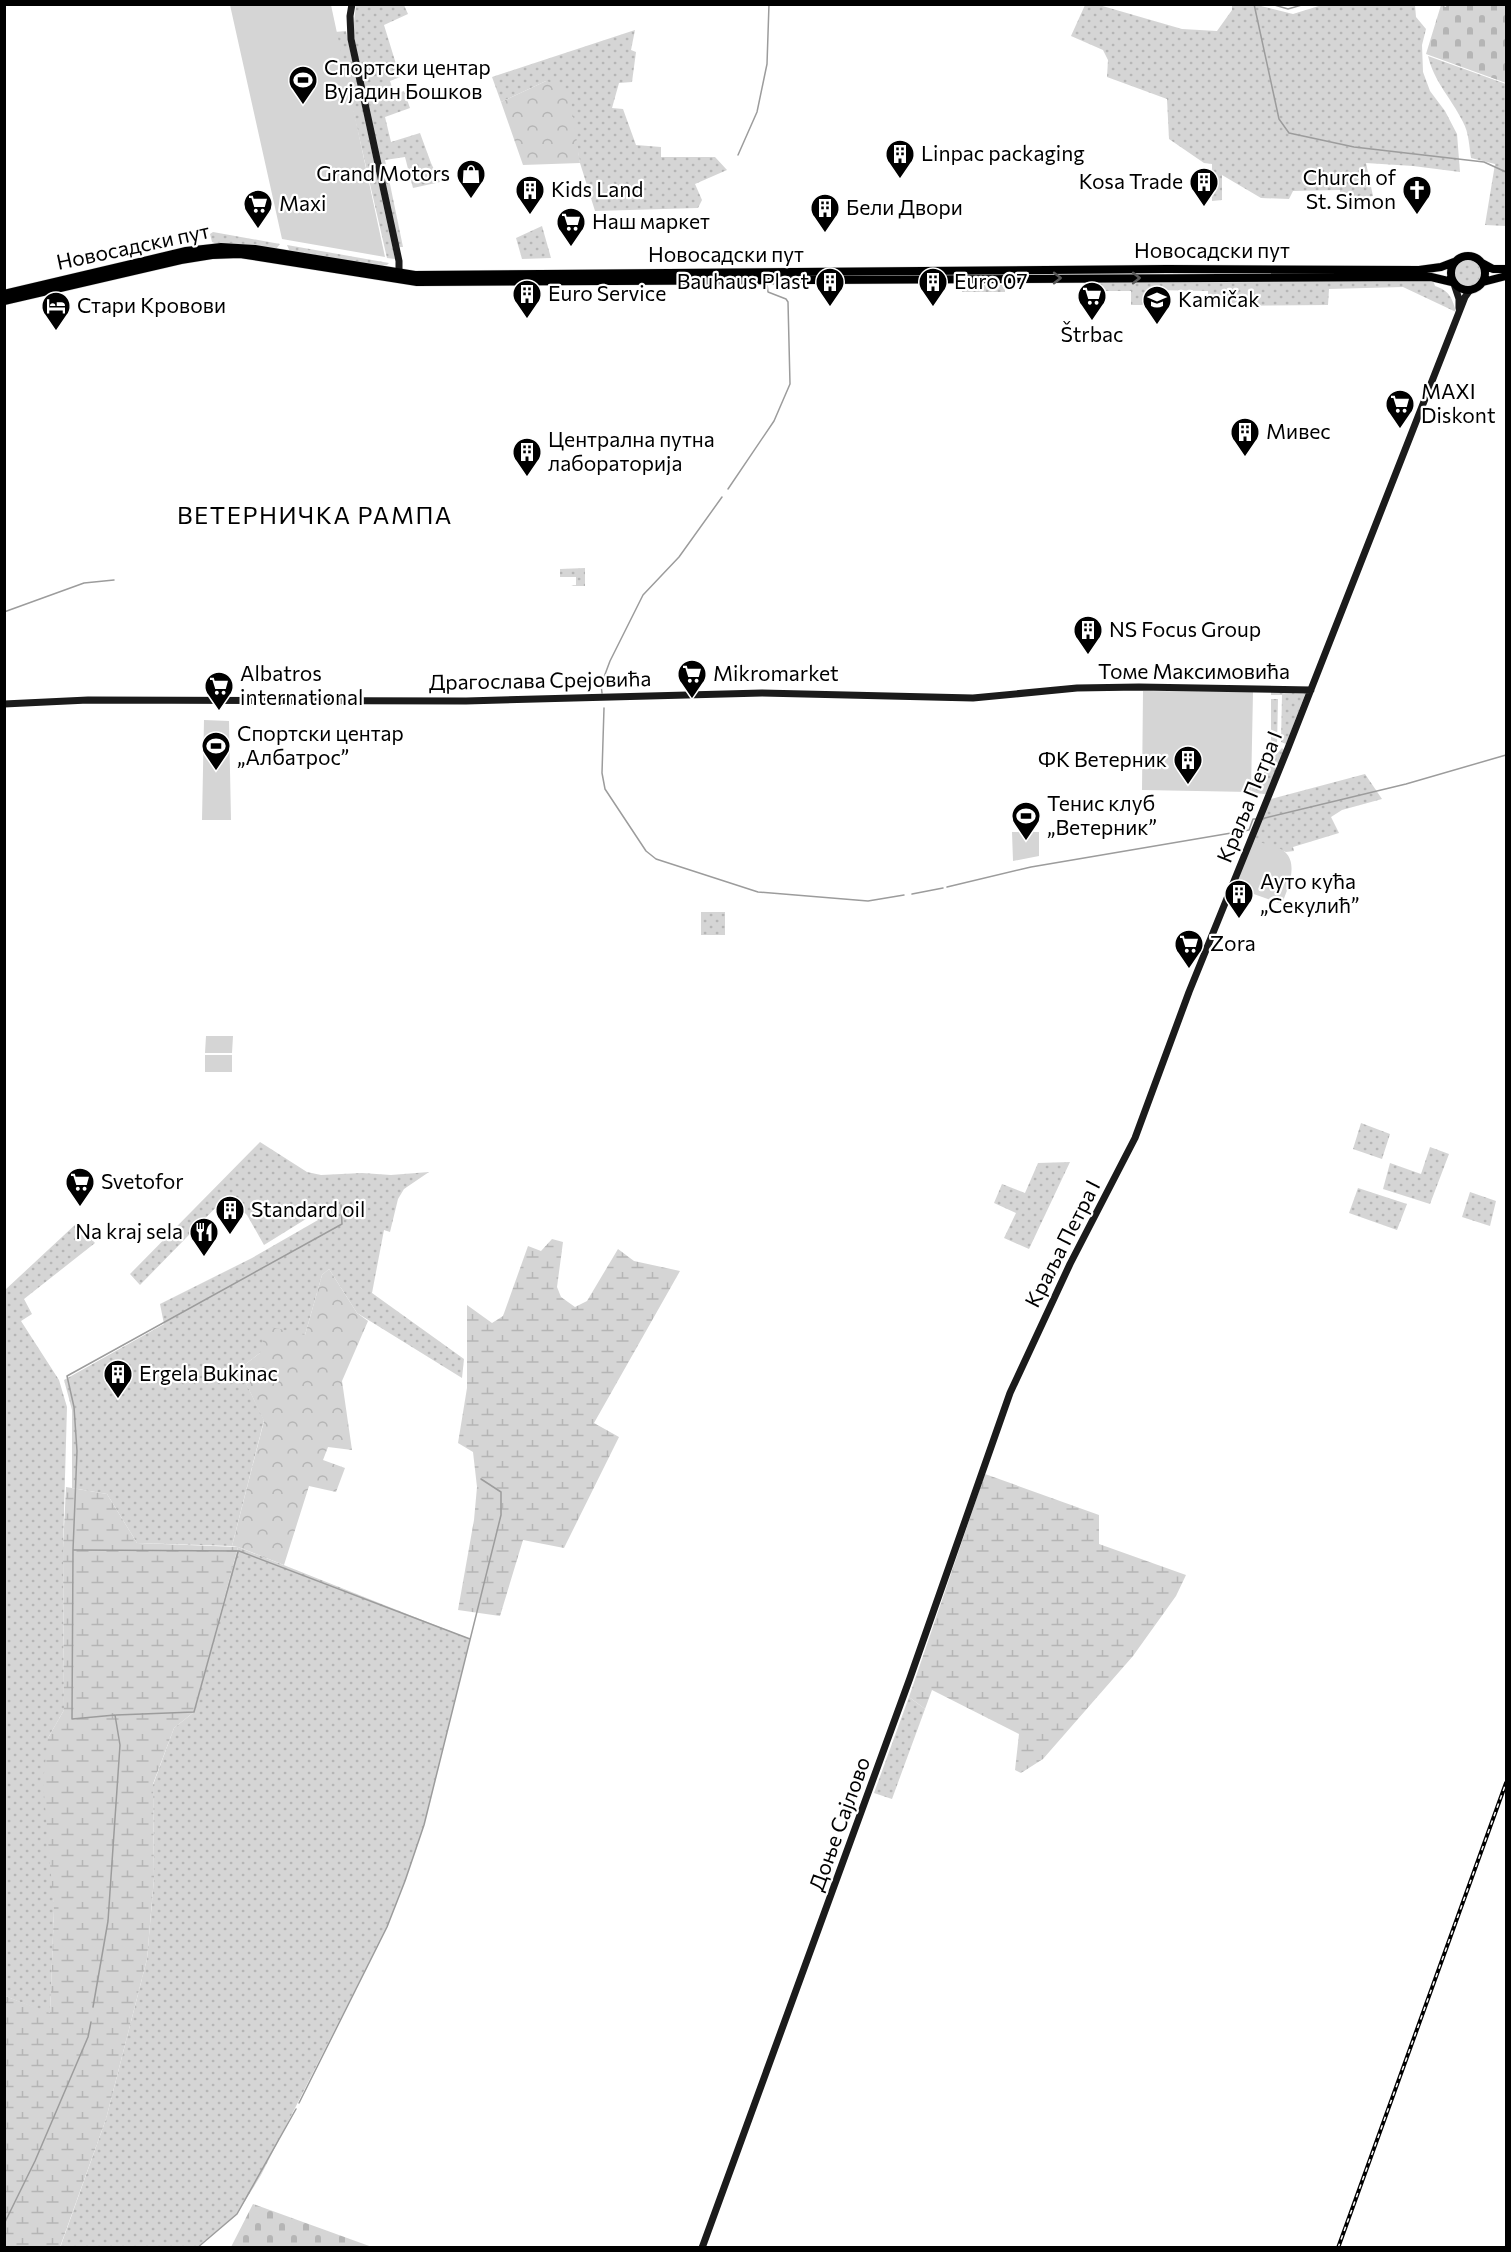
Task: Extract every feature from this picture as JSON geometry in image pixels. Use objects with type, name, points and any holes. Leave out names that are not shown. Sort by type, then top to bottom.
[{"type":"main road","name":"Новосадски пут","points":[[4,294],[186,250],[211,247],[255,249],[399,277],[1155,269],[1419,270],[1441,267],[1454,262]]},
{"type":"main road","name":"Новосадски пут","points":[[4,301],[181,260],[212,255],[240,254],[399,277],[475,282],[1431,277],[1453,283]]},
{"type":"main road","points":[[1502,269],[1493,269],[1467,256],[1454,262],[1450,273],[1453,283],[1461,289],[1470,290],[1477,288],[1483,282],[1506,276]]},
{"type":"main road","points":[[1481,262],[1485,273],[1483,282]]},
{"type":"street","points":[[352,4],[350,28],[354,53],[399,261],[399,277]]},
{"type":"street","points":[[1453,283],[1459,299],[1459,315]]},
{"type":"street","name":"Краља Петра I","points":[[1004,1409],[1070,1264],[1135,1138],[1189,992],[1311,690],[1465,297],[1470,290]]},
{"type":"street","name":"Томе Максимовића","points":[[1077,688],[1311,690]]},
{"type":"street","name":"Драгослава Срејовића","points":[[4,704],[88,700],[466,701],[751,693],[973,698],[1077,688]]},
{"type":"street","name":"Доње Сајлово","points":[[702,2247],[910,1678],[1004,1409]]},
{"type":"green space","points":[[1447,4],[1506,5],[1506,83],[1426,54],[1441,5],[1446,7]]},
{"type":"green space","name":"Спортски центар Вујадин Бошков","points":[[230,5],[331,5],[385,257],[282,239]]},
{"type":"green space","points":[[356,5],[404,5],[408,14],[384,25],[400,77],[390,81],[394,94],[404,91],[410,108],[385,117],[391,142],[420,133],[440,182],[413,188],[405,157],[385,160],[403,247],[398,244],[357,54],[353,30]]},
{"type":"green space","points":[[1085,5],[1099,5],[1182,29],[1217,31],[1232,10],[1232,5],[1257,5],[1293,14],[1322,5],[1415,5],[1416,17],[1426,29],[1422,45],[1423,72],[1430,91],[1445,111],[1457,134],[1460,172],[1366,163],[1373,196],[1340,201],[1340,190],[1293,191],[1289,199],[1261,198],[1222,175],[1222,200],[1212,201],[1212,164],[1204,163],[1169,139],[1167,99],[1107,77],[1108,60],[1103,50],[1071,36]]},
{"type":"green space","points":[[635,30],[631,50],[636,52],[632,82],[619,83],[612,108],[623,109],[636,145],[661,147],[661,157],[715,157],[727,170],[695,184],[702,200],[698,208],[595,211],[580,163],[576,141],[546,81],[501,102],[492,77]]},
{"type":"green space","points":[[346,31],[395,259],[387,258],[335,32]]},
{"type":"green space","points":[[1428,56],[1506,84],[1506,226],[1485,225],[1495,164],[1471,158],[1465,126],[1434,74]]},
{"type":"green space","points":[[546,81],[564,86],[570,95],[580,163],[523,165],[501,102]]},
{"type":"green space","points":[[542,226],[551,258],[522,259],[516,238]]},
{"type":"green space","points":[[213,232],[280,244],[276,249],[217,244],[212,242],[210,234]]},
{"type":"green space","points":[[287,245],[389,263],[376,266],[290,252]]},
{"type":"green space","points":[[1468,260],[1477,264],[1481,273],[1477,282],[1468,286],[1459,282],[1455,273],[1459,264]]},
{"type":"green space","points":[[1433,280],[1435,286],[1450,296],[1456,312],[1403,287],[1329,289],[1328,305],[1208,306],[1208,291],[1152,290],[1151,305],[1131,305],[1131,291],[1101,291],[1101,306],[1084,306],[1084,284],[1100,284],[1101,282]]},
{"type":"green space","points":[[961,285],[1005,285],[1005,292],[962,292]]},
{"type":"green space","points":[[585,568],[585,586],[571,586],[576,585],[576,577],[560,577],[560,569]]},
{"type":"green space","points":[[1271,690],[1306,692],[1286,744],[1281,742],[1282,695],[1271,695]]},
{"type":"green space","points":[[1143,691],[1253,692],[1251,792],[1142,790]]},
{"type":"green space","points":[[1271,699],[1278,699],[1277,746],[1271,751]]},
{"type":"green space","name":"Спортски центар „Албатрос”","points":[[204,720],[229,721],[231,820],[202,820]]},
{"type":"green space","points":[[1282,748],[1284,750],[1266,794],[1251,793],[1252,779],[1264,779],[1264,770],[1269,770],[1272,759]]},
{"type":"green space","points":[[1365,774],[1382,799],[1342,810],[1331,817],[1339,833],[1293,847],[1294,851],[1286,852],[1252,840],[1271,799]]},
{"type":"green space","name":"Тенис клуб „Ветерник”","points":[[1012,832],[1039,832],[1039,856],[1013,861]]},
{"type":"green space","points":[[1252,840],[1278,848],[1289,857],[1291,878],[1282,904],[1234,887]]},
{"type":"green space","points":[[701,912],[725,912],[725,935],[701,935]]},
{"type":"green space","points":[[206,1036],[233,1036],[232,1053],[205,1053]]},
{"type":"green space","points":[[205,1055],[232,1055],[232,1072],[205,1072]]},
{"type":"green space","points":[[1361,1123],[1390,1134],[1382,1159],[1353,1149]]},
{"type":"green space","points":[[260,1142],[307,1172],[321,1175],[362,1173],[391,1175],[429,1172],[404,1189],[398,1199],[390,1232],[384,1230],[372,1293],[464,1359],[462,1378],[357,1313],[329,1269],[322,1275],[305,1335],[260,1353],[239,1369],[264,1420],[232,1546],[137,1543],[107,1494],[72,1488],[72,1410],[64,1380],[164,1324],[160,1304],[252,1258],[318,1220],[314,1214],[264,1245],[247,1215],[227,1196],[140,1285],[130,1274]]},
{"type":"green space","points":[[1430,1147],[1449,1154],[1430,1204],[1383,1189],[1390,1163],[1421,1174]]},
{"type":"green space","points":[[1070,1162],[1029,1249],[1004,1238],[1016,1213],[994,1203],[1002,1184],[1025,1193],[1038,1163]]},
{"type":"green space","points":[[1358,1188],[1407,1204],[1397,1230],[1349,1213]]},
{"type":"green space","points":[[1470,1192],[1496,1201],[1490,1226],[1462,1217]]},
{"type":"green space","points":[[77,1223],[95,1243],[24,1299],[32,1314],[21,1321],[59,1380],[67,1407],[63,1548],[64,1710],[48,1738],[54,1910],[50,2014],[5,1996],[5,1290]]},
{"type":"green space","points":[[552,1239],[563,1242],[557,1287],[561,1297],[575,1307],[587,1301],[618,1249],[634,1261],[680,1271],[594,1423],[619,1437],[564,1548],[523,1540],[500,1616],[458,1610],[474,1520],[477,1487],[473,1452],[458,1443],[467,1388],[467,1305],[492,1323],[503,1316],[528,1246],[541,1251]]},
{"type":"green space","points":[[329,1269],[357,1313],[368,1321],[342,1381],[352,1450],[328,1447],[323,1460],[345,1468],[336,1492],[309,1486],[284,1565],[232,1546],[264,1421],[239,1369],[260,1353],[267,1326],[305,1335],[322,1275]]},
{"type":"green space","points":[[985,1474],[1099,1515],[1099,1544],[1186,1575],[1176,1596],[1133,1656],[1043,1759],[1021,1773],[1015,1770],[1019,1734],[932,1690],[925,1709],[909,1697]]},
{"type":"green space","points":[[66,1487],[107,1494],[137,1543],[238,1547],[194,1712],[174,1728],[153,1784],[154,1878],[147,1959],[106,2119],[60,2247],[5,2247],[5,1996],[50,2013],[54,1910],[43,1782],[48,1738],[64,1710],[63,1548]]},
{"type":"green space","points":[[238,1547],[470,1639],[424,1825],[387,1927],[261,2175],[237,2214],[197,2247],[60,2248],[106,2119],[147,1959],[154,1878],[153,1785],[174,1728],[194,1712]]},
{"type":"green space","points":[[909,1697],[925,1709],[892,1799],[874,1793]]},
{"type":"green space","points":[[253,2204],[372,2247],[231,2247]]},
{"type":"waterway","points":[[738,155],[757,112],[767,64],[769,4]]},
{"type":"waterway","points":[[1254,4],[1279,119],[1289,133],[1354,147],[1484,162],[1506,172]]},
{"type":"waterway","points":[[1271,4],[1288,9],[1305,4]]},
{"type":"waterway","points":[[728,489],[774,421],[790,384],[788,302],[768,292],[767,284]]},
{"type":"waterway","points":[[602,693],[601,685],[610,661],[643,595],[679,557],[722,497]]},
{"type":"waterway","points":[[4,612],[84,583],[114,580]]},
{"type":"waterway","points":[[604,708],[602,773],[605,789],[646,851],[656,859],[758,892],[868,901],[904,895]]},
{"type":"waterway","points":[[1261,819],[1406,784],[1506,755]]},
{"type":"waterway","points":[[947,887],[1031,867],[1249,830],[1253,819],[1256,819]]},
{"type":"waterway","points":[[912,894],[943,888]]},
{"type":"waterway","points":[[93,2007],[108,1921],[120,1745],[115,1715],[72,1719],[73,1550],[77,1451],[74,1407],[67,1376],[342,1224],[341,1205]]},
{"type":"waterway","points":[[299,2103],[387,1927],[424,1825],[501,1515],[501,1492],[481,1479]]},
{"type":"waterway","points":[[74,1550],[239,1551],[470,1639]]},
{"type":"waterway","points":[[116,1715],[194,1712],[238,1552]]},
{"type":"waterway","points":[[4,2224],[35,2161],[88,2037],[91,2022]]},
{"type":"waterway","points":[[197,2248],[237,2214],[296,2109]]},
{"type":"railway","points":[[1338,2248],[1506,1783]]},
{"type":"place","name":"Спортски центар Вујадин Бошков","points":[[303,106]]},
{"type":"place","name":"Linpac packaging","points":[[900,180]]},
{"type":"place","name":"Grand Motors","points":[[471,200]]},
{"type":"place","name":"Kosa Trade","points":[[1204,208]]},
{"type":"place","name":"Kids Land","points":[[530,216]]},
{"type":"place","name":"Church of St. Simon","points":[[1417,216]]},
{"type":"place","name":"Maxi","points":[[258,230]]},
{"type":"place","name":"Бели Двори","points":[[825,234]]},
{"type":"place","name":"Наш маркет","points":[[571,248]]},
{"type":"place","name":"Bauhaus Plast","points":[[830,308]]},
{"type":"place","name":"Euro 07","points":[[933,308]]},
{"type":"place","name":"Euro Service","points":[[527,320]]},
{"type":"place","name":"Štrbac","points":[[1092,322]]},
{"type":"place","name":"Kamičak","points":[[1157,326]]},
{"type":"place","name":"Стари Кровови","points":[[56,332]]},
{"type":"place","name":"MAXI Diskont","points":[[1400,430]]},
{"type":"place","name":"Мивес","points":[[1245,458]]},
{"type":"place","name":"Централна путна лабораторија","points":[[527,478]]},
{"type":"place","name":"NS Focus Group","points":[[1088,656]]},
{"type":"place","name":"Mikromarket","points":[[692,700]]},
{"type":"place","name":"Albatros international","points":[[219,712]]},
{"type":"place","name":"Спортски центар „Албатрос”","points":[[216,772]]},
{"type":"place","name":"ФК Ветерник","points":[[1188,786]]},
{"type":"place","name":"Тенис клуб „Ветерник”","points":[[1026,842]]},
{"type":"place","name":"Ауто кућа „Секулић”","points":[[1239,920]]},
{"type":"place","name":"Zora","points":[[1189,970]]},
{"type":"place","name":"Svetofor","points":[[80,1208]]},
{"type":"place","name":"Standard oil","points":[[230,1236]]},
{"type":"place","name":"Na kraj sela","points":[[204,1258]]},
{"type":"place","name":"Ergela Bukinac","points":[[118,1400]]},
{"type":"district","name":"ВЕТЕРНИЧКА РАМПА","points":[[315,516]]}]
